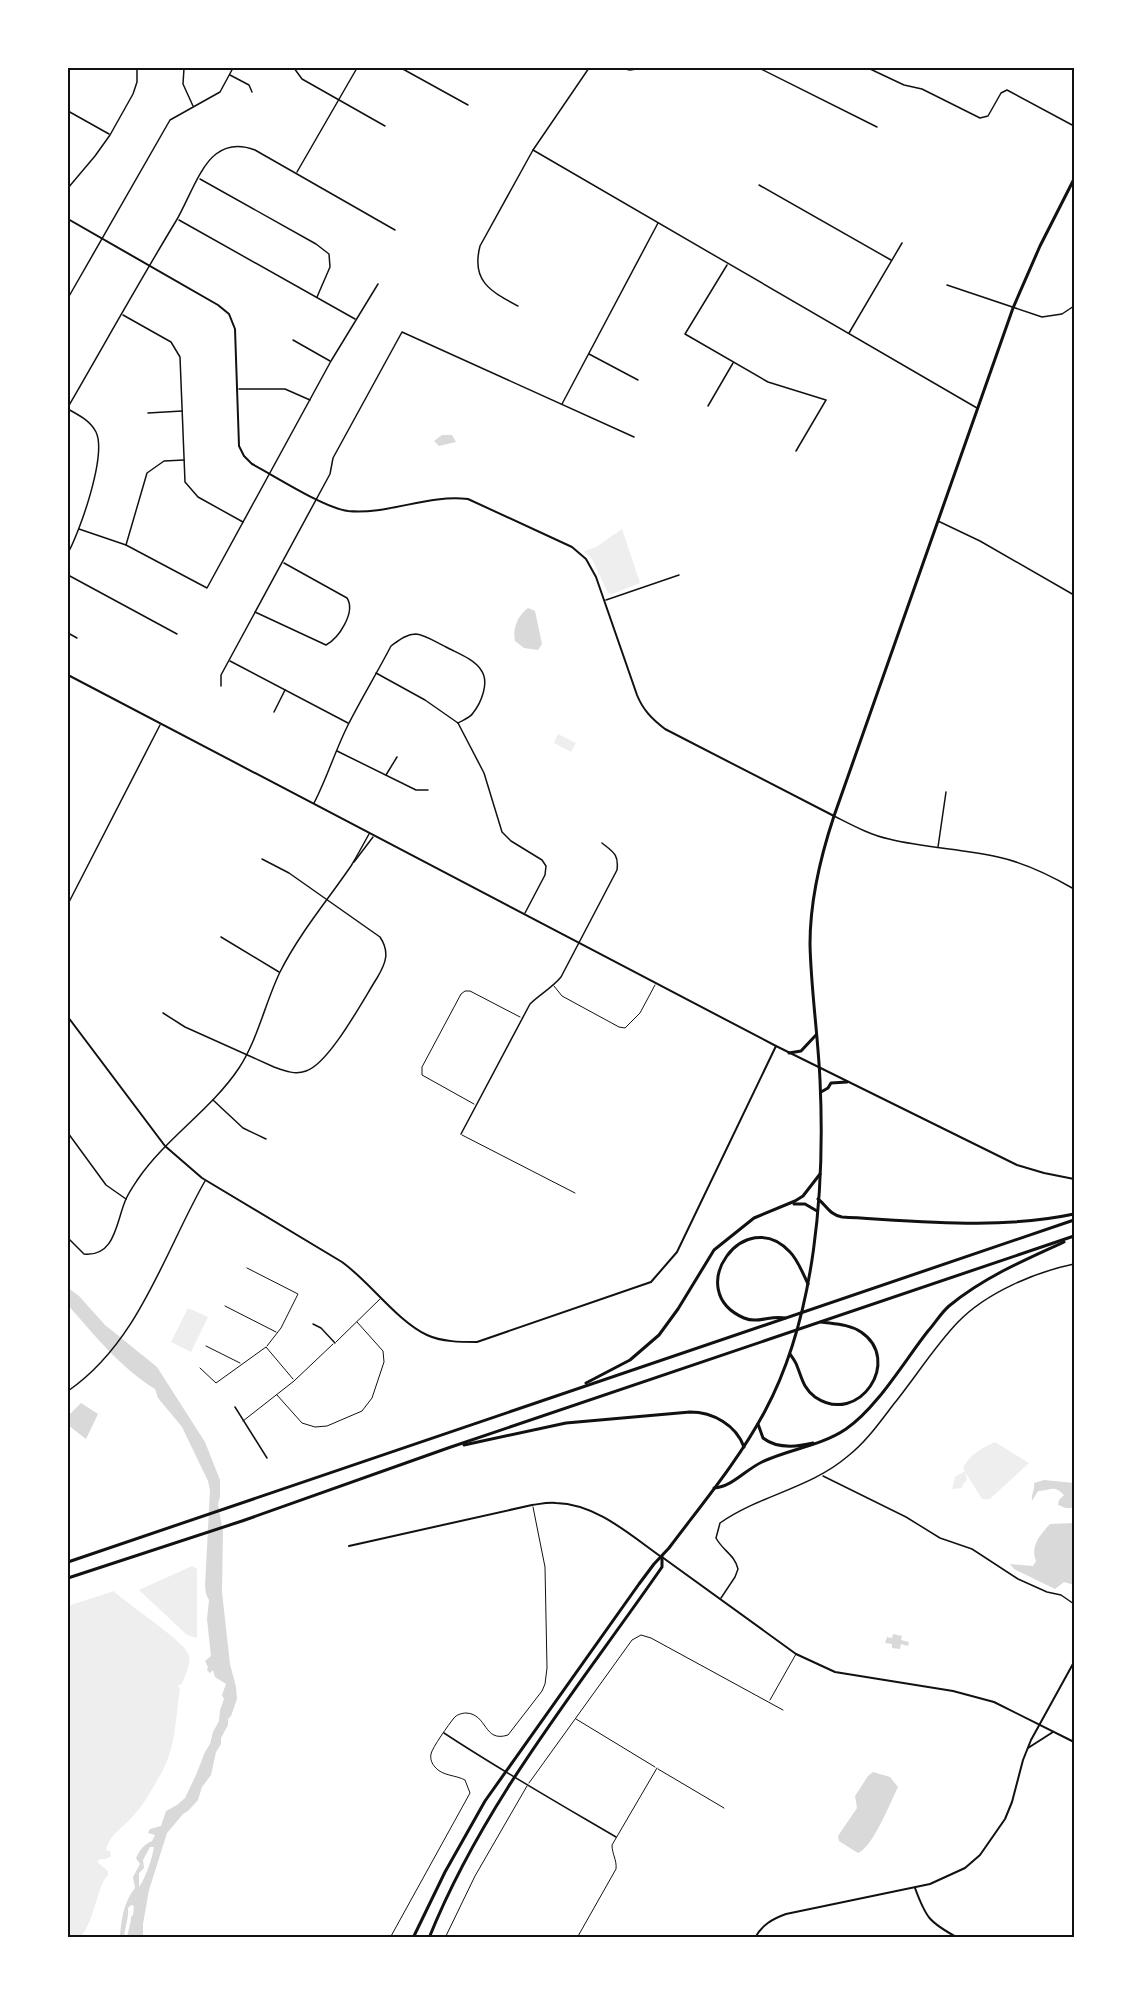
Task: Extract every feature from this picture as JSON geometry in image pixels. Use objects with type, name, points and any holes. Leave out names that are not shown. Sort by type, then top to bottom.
[{"type":"main road","points":[[413,1938],[445,1872],[504,1773],[639,1584],[662,1557],[744,1447],[776,1388],[790,1354],[814,1252],[820,1174],[820,1069],[811,969],[812,921],[819,866],[834,816],[1013,308],[1040,246],[1074,179]]},
{"type":"main road","points":[[789,1053],[801,1052],[818,1034]]},
{"type":"main road","points":[[821,1092],[831,1083],[847,1082]]},
{"type":"main road","points":[[576,1388],[630,1360],[659,1335],[678,1309],[714,1250],[754,1218],[803,1196],[820,1174]]},
{"type":"main road","points":[[818,1198],[832,1213],[842,1217],[1009,1223],[1046,1220],[1074,1214]]},
{"type":"main road","points":[[782,1207],[805,1204],[817,1211]]},
{"type":"main road","points":[[68,1562],[1074,1220]]},
{"type":"main road","points":[[68,1578],[242,1521],[819,1321],[1074,1237]]},
{"type":"main road","points":[[714,1488],[725,1487],[761,1463],[826,1440],[847,1428],[872,1405],[946,1308],[968,1291],[1005,1269],[1074,1237]]},
{"type":"main road","points":[[786,1318],[754,1321],[737,1315],[729,1308],[718,1289],[721,1263],[734,1247],[743,1241],[753,1238],[773,1240],[789,1250],[808,1284]]},
{"type":"main road","points":[[790,1354],[798,1366],[803,1384],[808,1391],[825,1402],[835,1404],[855,1401],[870,1389],[878,1364],[877,1355],[868,1337],[849,1326],[819,1321]]},
{"type":"main road","points":[[448,1448],[566,1423],[690,1412],[722,1421],[737,1433],[744,1447]]},
{"type":"main road","points":[[758,1424],[760,1434],[766,1441],[784,1446],[801,1446],[826,1440]]},
{"type":"main road","points":[[429,1938],[474,1843],[513,1776],[662,1567],[662,1557]]},
{"type":"street","points":[[68,188],[110,135],[133,94],[137,82],[137,68]]},
{"type":"street","points":[[184,68],[183,84],[193,107]]},
{"type":"street","points":[[68,298],[170,120],[220,92],[233,68]]},
{"type":"street","points":[[294,68],[302,79],[385,126]]},
{"type":"street","points":[[297,173],[357,68]]},
{"type":"street","points":[[401,68],[468,105]]},
{"type":"street","points":[[518,306],[487,286],[479,274],[476,260],[480,246],[533,150],[589,68]]},
{"type":"street","points":[[620,68],[630,70],[643,68]]},
{"type":"street","points":[[759,68],[877,127]]},
{"type":"street","points":[[868,68],[904,85],[922,88],[980,118],[988,116],[1001,93],[1007,90],[1074,126]]},
{"type":"street","points":[[229,74],[249,85],[252,92]]},
{"type":"street","points":[[68,111],[110,135]]},
{"type":"street","points":[[68,554],[79,529],[100,449],[96,434],[88,422],[68,408],[199,178],[215,154],[226,148],[241,145],[255,150],[395,230]]},
{"type":"street","points":[[533,150],[978,408]]},
{"type":"street","points":[[199,178],[316,244],[329,254],[330,267],[316,298]]},
{"type":"street","points":[[759,184],[891,260]]},
{"type":"street","points":[[68,219],[218,305],[229,314],[235,329],[239,389],[239,446],[244,456],[252,464],[317,499],[346,511],[365,511],[451,497],[468,499],[572,546],[586,559],[605,600],[642,707],[665,729],[868,832],[888,839],[1019,862],[1074,889]]},
{"type":"street","points":[[177,219],[355,320]]},
{"type":"street","points":[[562,404],[658,222]]},
{"type":"street","points":[[849,334],[902,243]]},
{"type":"street","points":[[727,264],[685,334],[768,382],[826,400],[796,451]]},
{"type":"street","points":[[79,529],[126,545],[207,588],[331,362],[378,284]]},
{"type":"street","points":[[946,285],[1042,316],[1062,314],[1074,306]]},
{"type":"street","points":[[122,315],[171,342],[180,357],[185,482],[198,497],[243,522]]},
{"type":"street","points":[[221,686],[221,675],[317,499],[330,474],[333,458],[402,332],[634,437]]},
{"type":"street","points":[[293,340],[331,362]]},
{"type":"street","points":[[588,353],[638,380]]},
{"type":"street","points":[[708,406],[733,362]]},
{"type":"street","points":[[239,389],[285,389],[311,400]]},
{"type":"street","points":[[148,413],[183,411]]},
{"type":"street","points":[[126,545],[147,473],[164,461],[185,460]]},
{"type":"street","points":[[938,521],[980,541],[1074,595]]},
{"type":"street","points":[[254,612],[327,645],[333,642],[351,606],[347,598],[283,563]]},
{"type":"street","points":[[68,575],[177,634]]},
{"type":"street","points":[[605,600],[679,575]]},
{"type":"street","points":[[68,633],[77,638]]},
{"type":"street","points":[[314,803],[329,774],[336,751],[349,723],[391,646],[401,638],[416,634],[430,639],[471,661],[481,670],[485,679],[485,689],[472,715],[458,723]]},
{"type":"street","points":[[229,661],[349,723]]},
{"type":"street","points":[[376,673],[425,700],[458,723],[484,773],[502,832],[511,841],[542,860],[546,866],[545,875],[524,914]]},
{"type":"street","points":[[68,675],[820,1069],[1017,1165],[1074,1179]]},
{"type":"street","points":[[274,712],[285,690]]},
{"type":"street","points":[[68,904],[160,725]]},
{"type":"street","points":[[336,751],[416,790],[428,790]]},
{"type":"street","points":[[386,776],[397,757]]},
{"type":"street","points":[[937,848],[946,792]]},
{"type":"street","points":[[352,865],[370,832]]},
{"type":"street","points":[[68,1238],[84,1254],[95,1254],[103,1250],[113,1238],[126,1199],[138,1178],[165,1146],[231,1079],[246,1055],[280,972],[298,941],[374,834]]},
{"type":"street","points":[[460,1134],[530,1004],[554,986],[561,977],[617,870],[618,860],[614,852],[602,843]]},
{"type":"street","points":[[163,1013],[184,1027],[288,1072],[301,1072],[314,1068],[327,1056],[384,966],[386,949],[380,937],[289,873],[262,858]]},
{"type":"street","points":[[221,937],[280,972]]},
{"type":"street","points":[[68,1017],[165,1146],[206,1180],[356,1272],[403,1318],[427,1335],[458,1342],[477,1342],[651,1282],[677,1252],[776,1046]]},
{"type":"street","points":[[212,1100],[243,1128],[267,1139]]},
{"type":"street","points":[[68,1133],[106,1185],[126,1199]]},
{"type":"street","points":[[68,1391],[110,1354],[124,1335],[206,1180]]},
{"type":"street","points":[[720,1599],[738,1569],[732,1555],[721,1547],[717,1538],[720,1523],[757,1502],[822,1475],[850,1455],[872,1431],[959,1321],[998,1291],[1042,1273],[1074,1264]]},
{"type":"street","points":[[313,1324],[321,1328],[335,1343]]},
{"type":"street","points":[[235,1407],[267,1458]]},
{"type":"street","points":[[822,1475],[904,1516],[940,1538],[972,1549],[1018,1579],[1047,1592],[1061,1595],[1074,1604]]},
{"type":"street","points":[[349,1546],[532,1505],[556,1503],[586,1509],[615,1523],[796,1654],[835,1671],[975,1696],[994,1702],[1074,1743]]},
{"type":"street","points":[[755,1938],[759,1930],[772,1919],[786,1914],[915,1888],[950,1876],[965,1868],[992,1840],[1010,1807],[1028,1748],[1074,1662]]},
{"type":"street","points":[[1028,1748],[1042,1737],[1054,1732]]},
{"type":"street","points":[[444,1733],[504,1773],[513,1776],[616,1837]]},
{"type":"street","points":[[915,1888],[929,1920],[958,1938]]},
{"type":"lane","points":[[554,986],[562,996],[625,1028],[640,1013],[656,983]]},
{"type":"lane","points":[[476,1105],[429,1080],[422,1075],[422,1067],[465,990],[522,1018]]},
{"type":"lane","points":[[460,1134],[575,1193]]},
{"type":"lane","points":[[200,1368],[216,1383],[266,1347],[278,1333],[298,1294],[247,1268]]},
{"type":"lane","points":[[243,1421],[294,1381],[382,1297]]},
{"type":"lane","points":[[225,1306],[278,1333]]},
{"type":"lane","points":[[277,1395],[302,1423],[315,1427],[327,1426],[362,1411],[372,1398],[384,1362],[383,1351],[357,1322]]},
{"type":"lane","points":[[206,1346],[242,1364]]},
{"type":"lane","points":[[266,1347],[294,1381]]},
{"type":"lane","points":[[390,1938],[470,1793],[465,1780],[437,1770],[430,1753],[454,1718],[467,1713],[479,1718],[494,1736],[508,1735],[545,1684],[547,1668],[545,1567],[532,1505]]},
{"type":"lane","points":[[445,1938],[475,1876],[528,1785],[632,1640],[641,1635],[651,1638],[783,1710]]},
{"type":"lane","points":[[769,1702],[796,1654]]},
{"type":"lane","points":[[574,1718],[724,1808]]},
{"type":"lane","points":[[577,1938],[616,1869],[617,1863],[612,1845],[657,1768]]},
{"type":"shaded area","points":[[442,435],[452,435],[456,442],[439,446],[434,441]]},
{"type":"shaded area","points":[[622,529],[640,583],[612,594],[608,593],[592,559],[584,551],[596,547]]},
{"type":"shaded area","points":[[528,608],[535,611],[542,644],[538,650],[524,648],[515,641],[514,632],[517,623],[521,614]]},
{"type":"shaded area","points":[[558,734],[576,743],[571,752],[554,743]]},
{"type":"shaded area","points":[[68,1288],[79,1296],[105,1325],[157,1367],[205,1442],[220,1480],[218,1504],[223,1532],[222,1592],[230,1664],[237,1699],[216,1752],[211,1775],[202,1787],[198,1800],[167,1833],[149,1890],[143,1937],[127,1937],[133,1915],[134,1906],[131,1905],[128,1908],[124,1937],[120,1937],[124,1911],[135,1888],[133,1877],[140,1864],[136,1858],[155,1835],[148,1833],[150,1829],[161,1826],[166,1811],[185,1798],[210,1744],[224,1699],[222,1695],[226,1684],[215,1677],[213,1670],[210,1673],[207,1670],[205,1661],[211,1656],[207,1619],[209,1600],[205,1586],[210,1490],[208,1481],[182,1427],[158,1398],[155,1389],[119,1361],[68,1305]],"holes":[[[150,1847],[154,1847],[148,1868],[139,1887],[139,1873],[144,1868],[143,1860]]]},
{"type":"shaded area","points":[[188,1308],[208,1317],[191,1352],[171,1342]]},
{"type":"shaded area","points":[[81,1403],[98,1414],[86,1439],[68,1425],[68,1416]]},
{"type":"shaded area","points":[[995,1442],[1029,1463],[990,1499],[982,1499],[965,1472],[967,1480],[962,1488],[952,1489],[955,1477],[965,1471],[963,1468],[969,1459]]},
{"type":"shaded area","points":[[1044,1480],[1074,1483],[1074,1508],[1058,1505],[1064,1495],[1054,1489],[1038,1491],[1032,1501],[1034,1483]]},
{"type":"shaded area","points":[[1074,1523],[1074,1585],[1064,1582],[1055,1589],[1014,1569],[1010,1564],[1033,1566],[1036,1561],[1034,1550],[1037,1541],[1050,1524]]},
{"type":"shaded area","points":[[192,1566],[197,1569],[197,1638],[187,1635],[139,1590]]},
{"type":"shaded area","points":[[114,1591],[178,1642],[186,1650],[189,1663],[182,1684],[177,1686],[180,1688],[173,1740],[163,1770],[141,1807],[110,1840],[106,1850],[110,1851],[111,1856],[97,1862],[108,1871],[108,1875],[101,1887],[85,1930],[80,1937],[68,1937],[68,1606]]},
{"type":"shaded area","points":[[893,1634],[902,1636],[901,1640],[909,1642],[908,1646],[901,1644],[900,1649],[892,1648],[892,1644],[885,1643],[887,1637],[892,1638]]},
{"type":"shaded area","points":[[873,1772],[890,1777],[898,1787],[875,1834],[864,1849],[858,1853],[839,1841],[838,1836],[857,1808],[855,1796]]}]
